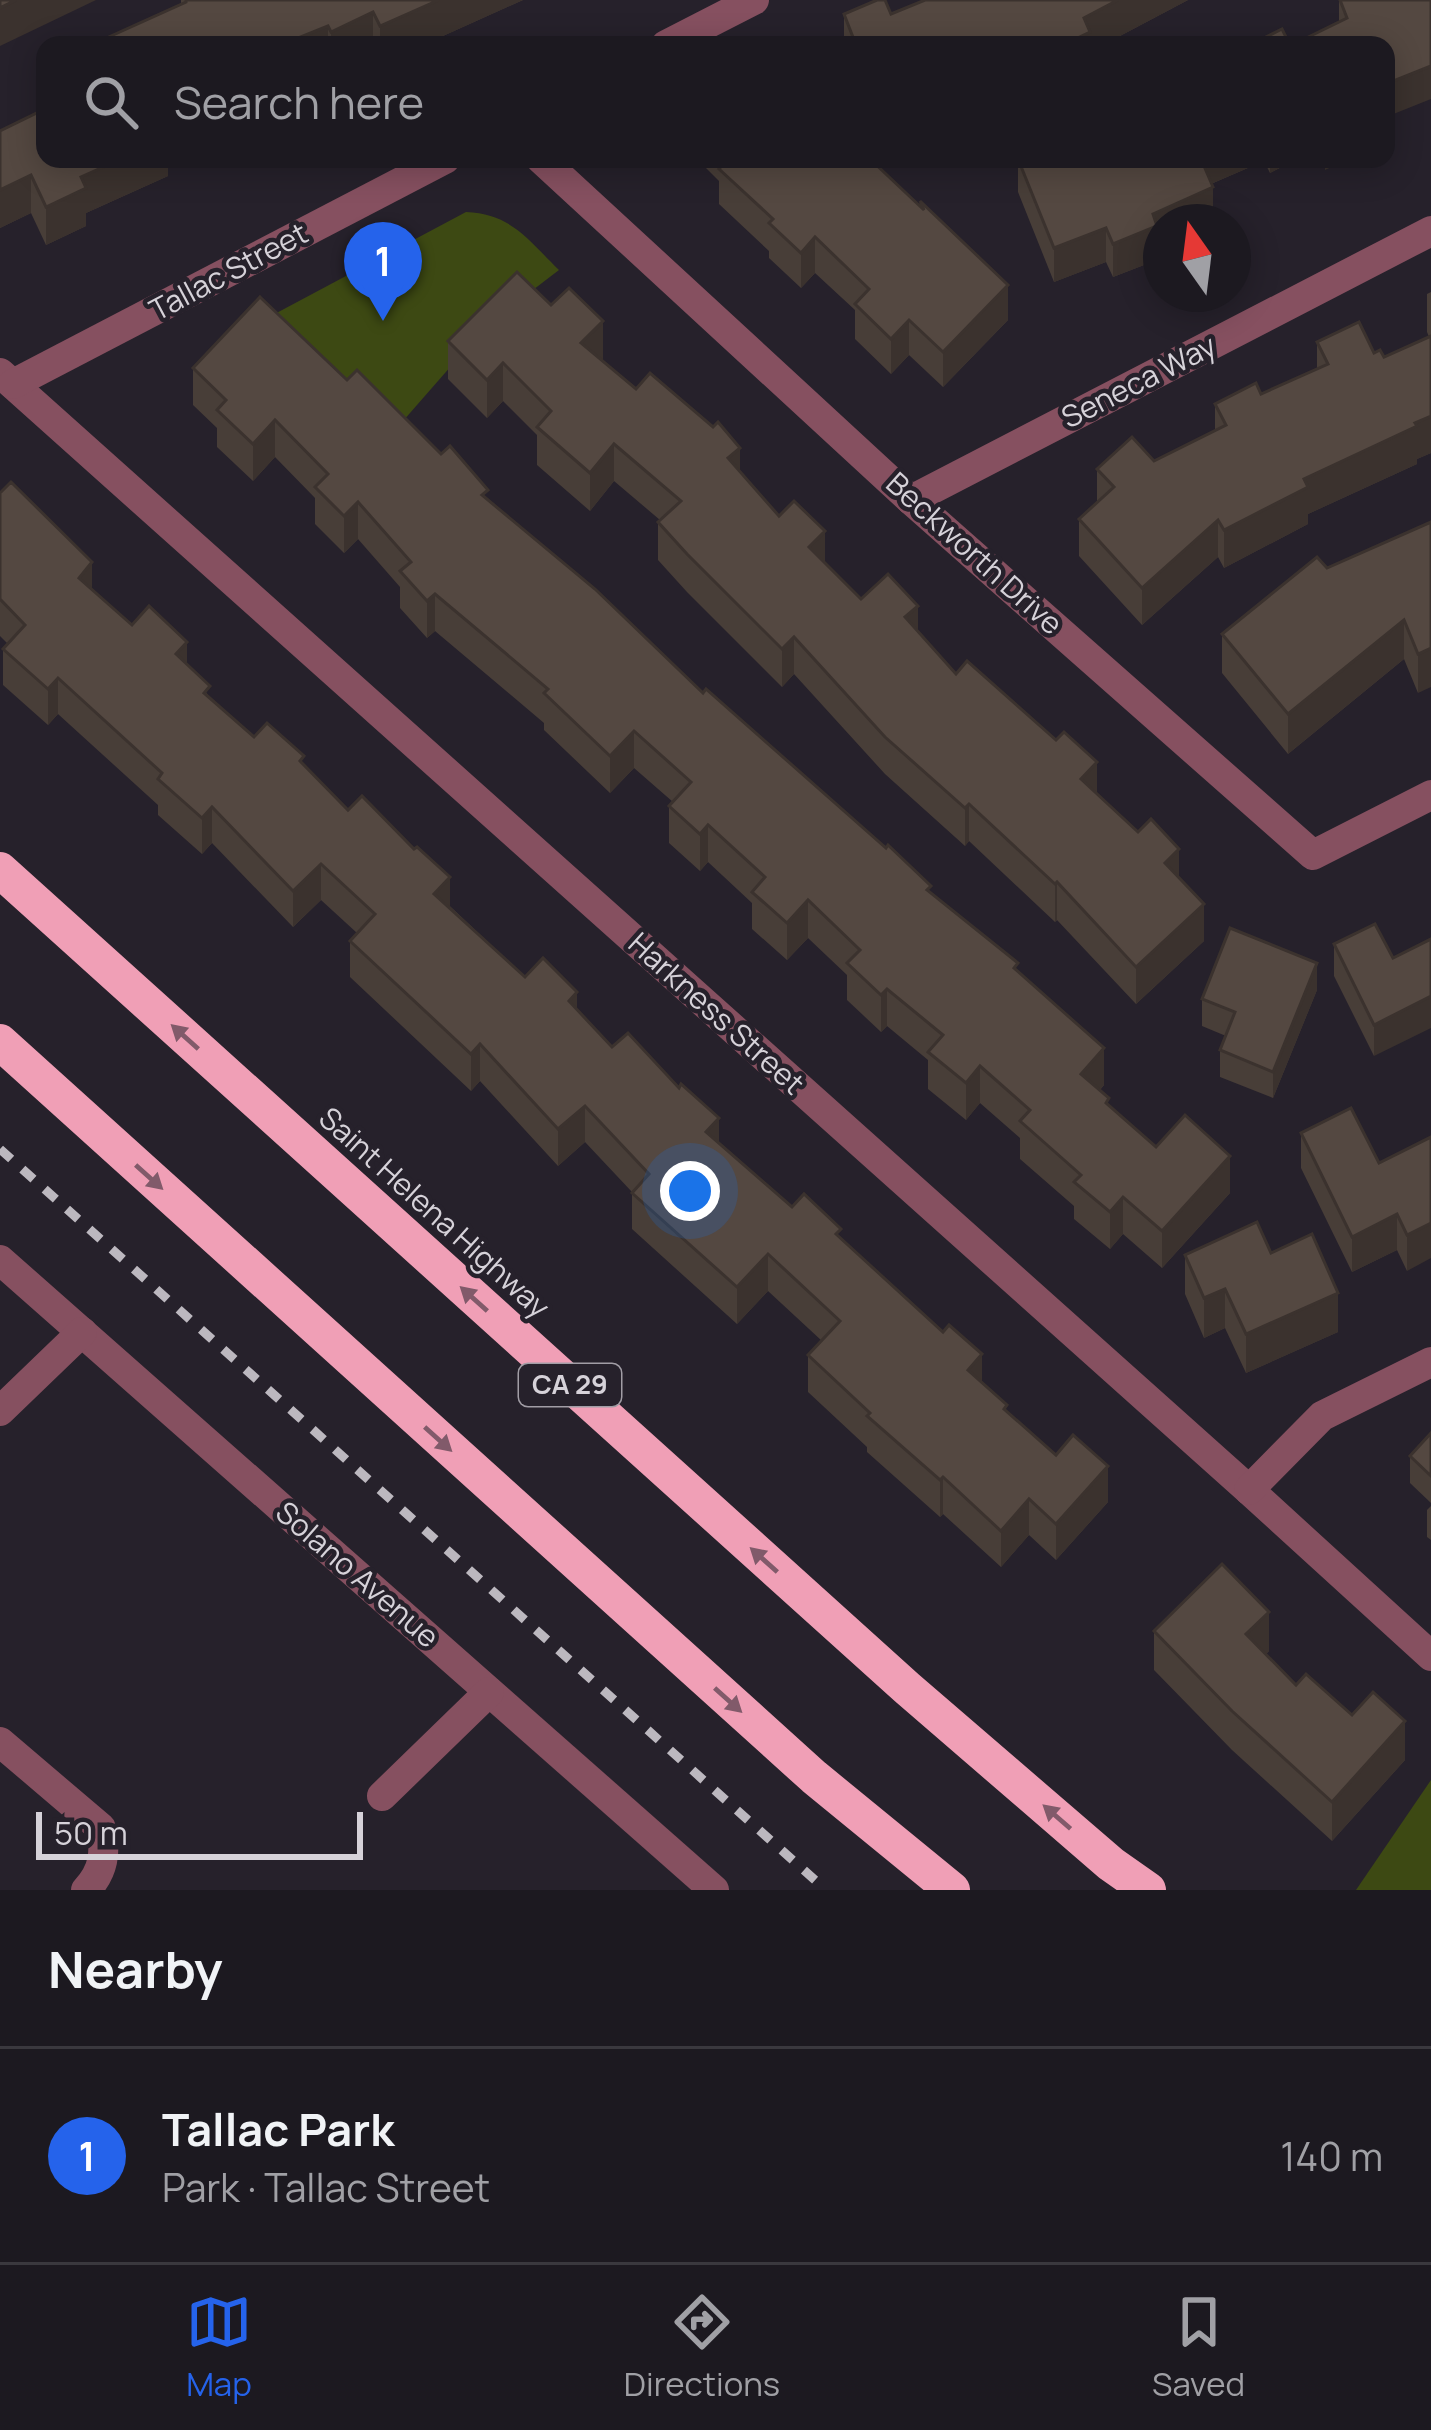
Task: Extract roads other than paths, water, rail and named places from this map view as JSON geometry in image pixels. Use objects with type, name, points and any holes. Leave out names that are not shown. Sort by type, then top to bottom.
[{"type":"highway","name":"Saint Helena Highway","points":[[0,870],[907,1688],[1111,1864],[1148,1890]]},
{"type":"highway","points":[[0,1042],[814,1777],[952,1890]]},
{"type":"street","points":[[684,36],[754,0]]},
{"type":"street","name":"Tallac Street","points":[[6,378],[427,168]]},
{"type":"street","name":"Beckworth Drive","points":[[551,168],[911,500],[1313,855],[1431,795]]},
{"type":"street","name":"Seneca Way","points":[[911,500],[1431,231]]},
{"type":"street","name":"Harkness Street","points":[[6,378],[1431,1656]]},
{"type":"street","name":"Solano Avenue","points":[[0,1260],[714,1890]]},
{"type":"street","points":[[0,1411],[82,1332]]},
{"type":"street","points":[[1250,1490],[1322,1416],[1431,1362]]},
{"type":"street","points":[[382,1796],[489,1692]]},
{"type":"street","points":[[0,1742],[101,1828],[102,1866],[86,1890]]},
{"type":"railway","points":[[0,1149],[826,1890]]},
{"type":"place","name":"Tallac Park","points":[[383,321]]}]
